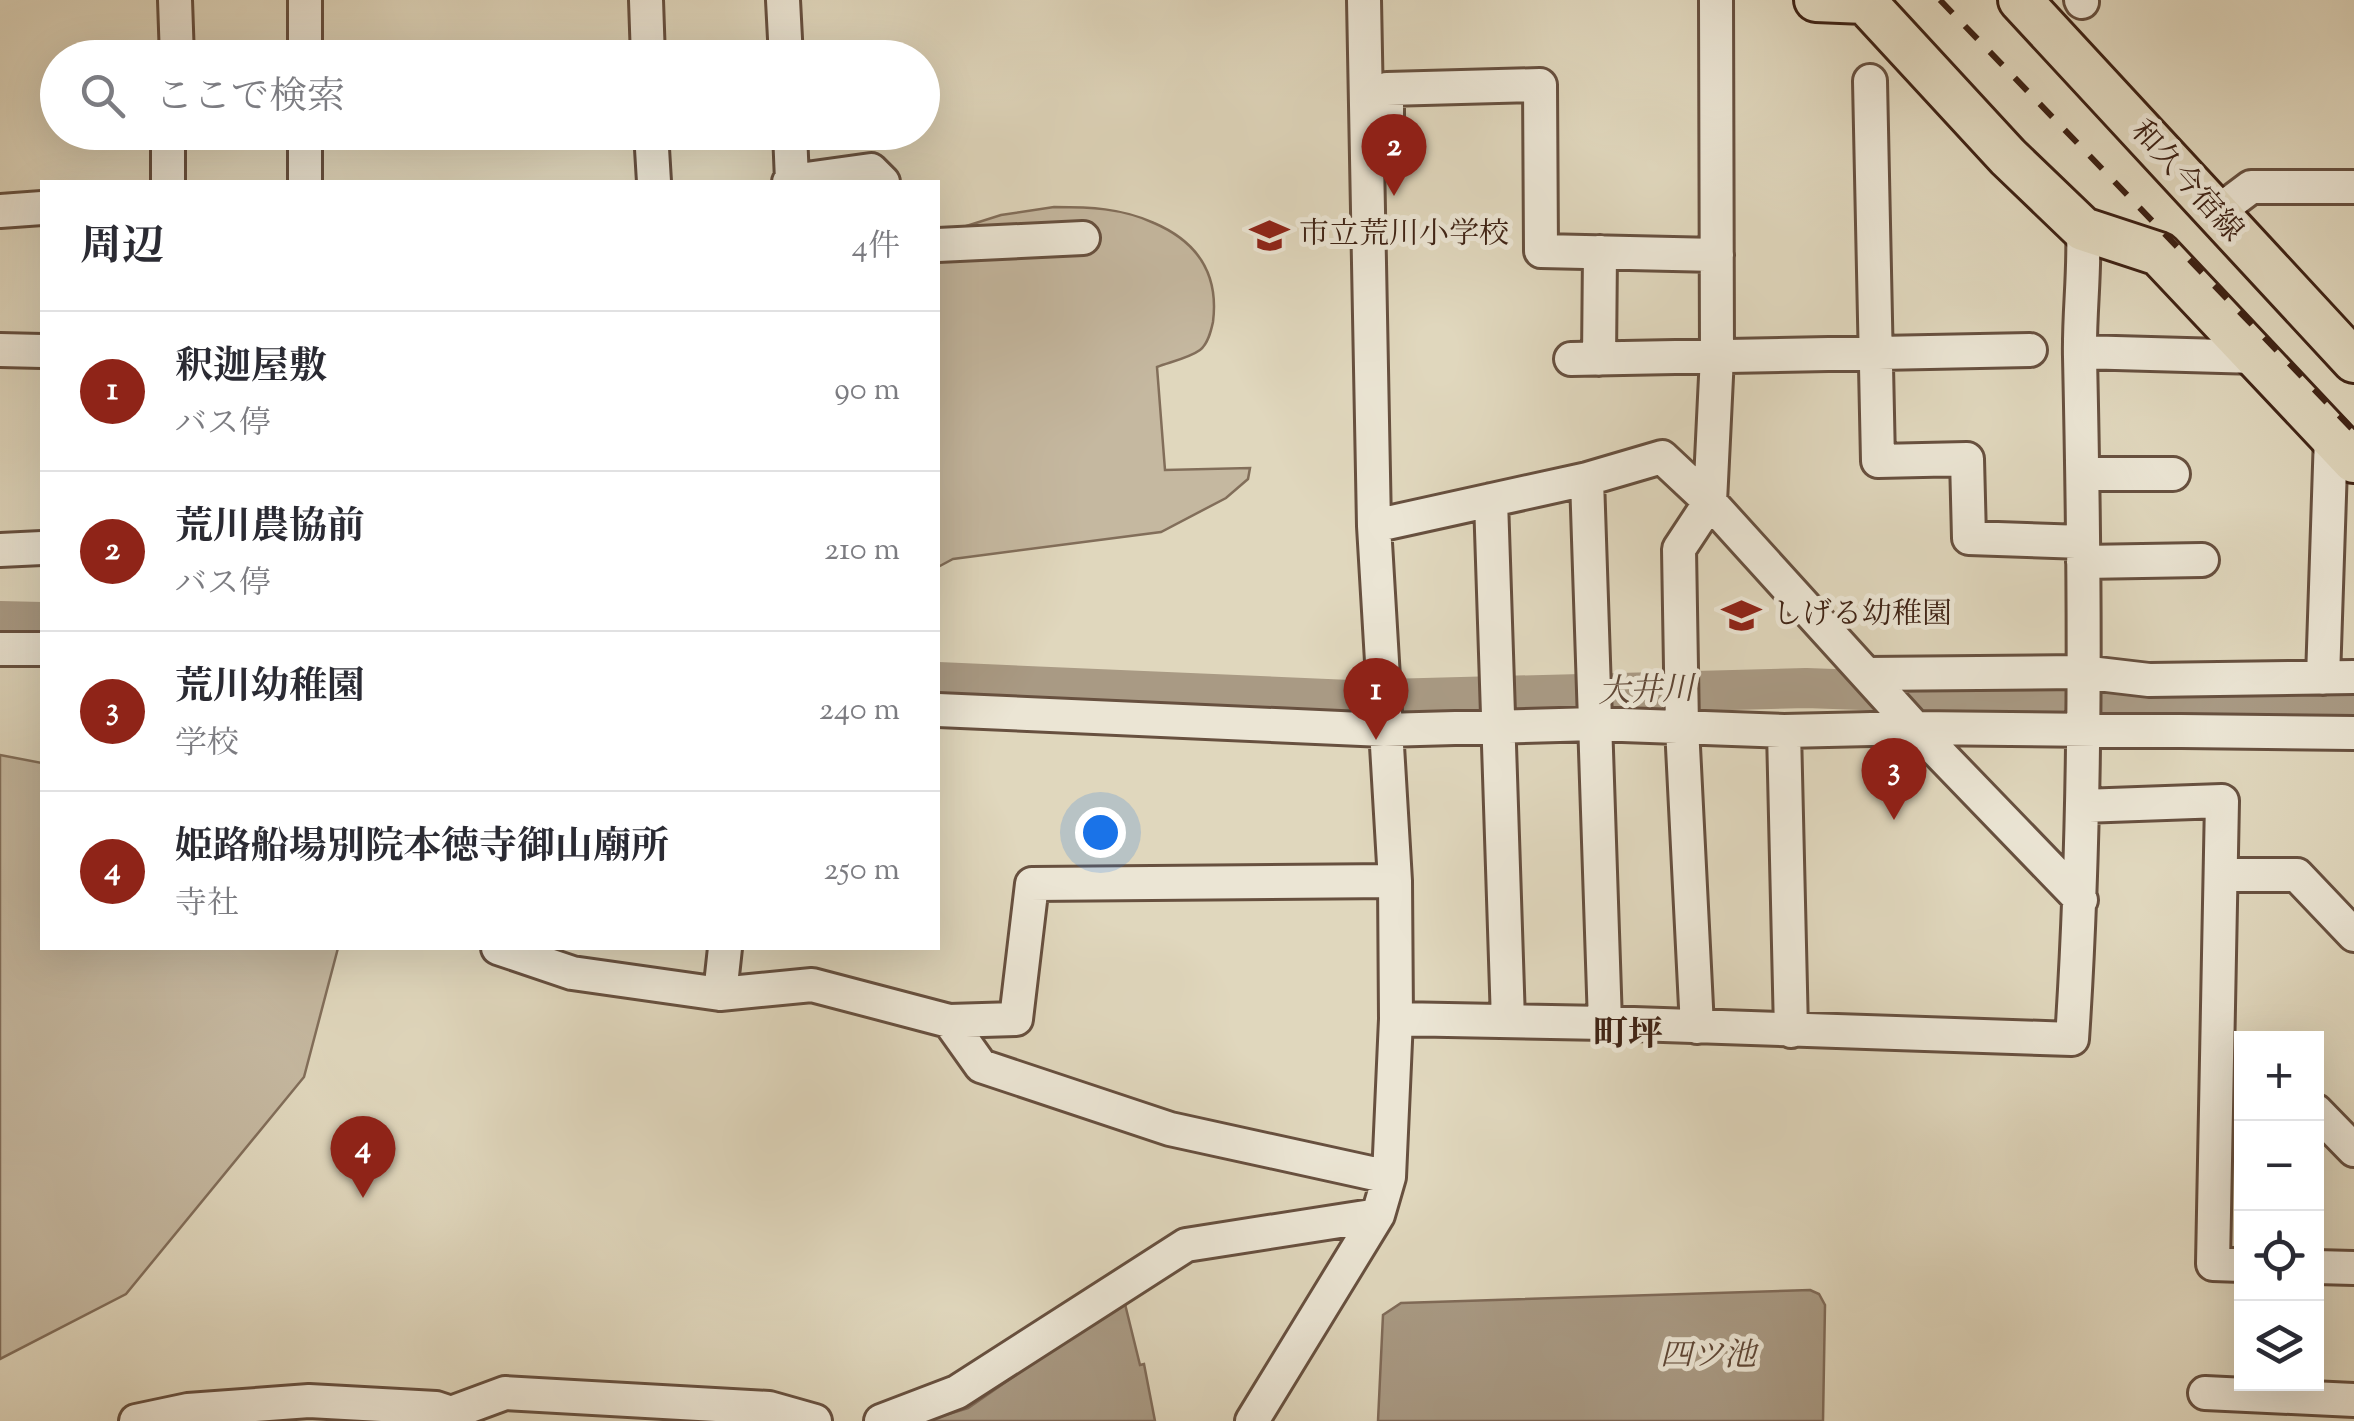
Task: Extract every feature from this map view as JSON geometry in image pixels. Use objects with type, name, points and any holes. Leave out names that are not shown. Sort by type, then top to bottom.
[{"type":"main road","points":[[1816,0],[1865,2],[2008,157],[2084,228],[2159,254],[2342,448]]},
{"type":"main road","name":"和久今宿線","points":[[2020,0],[2354,361]]},
{"type":"street","points":[[175,0],[176,40]]},
{"type":"street","points":[[305,0],[305,40]]},
{"type":"street","points":[[646,0],[647,40]]},
{"type":"street","points":[[783,0],[785,40]]},
{"type":"street","points":[[1252,1421],[1378,1214],[1389,1178],[1396,1019],[1395,881],[1374,526],[1364,0]]},
{"type":"street","points":[[1697,1027],[1682,727],[1679,549],[1710,502],[1716,356],[1716,0]]},
{"type":"street","points":[[1870,80],[1878,461],[1967,459],[1970,538],[2083,552],[2202,560]]},
{"type":"street","points":[[1368,237],[1388,236],[1387,88],[1540,85],[1541,251],[1716,255]]},
{"type":"street","points":[[168,150],[168,180]]},
{"type":"street","points":[[305,150],[305,180]]},
{"type":"street","points":[[652,150],[654,180]]},
{"type":"street","points":[[790,150],[791,180]]},
{"type":"street","points":[[804,180],[871,170],[881,180]]},
{"type":"street","points":[[2215,214],[2251,187],[2354,187]]},
{"type":"street","points":[[0,211],[40,208]]},
{"type":"street","points":[[1396,1019],[2072,1038],[2081,900],[2084,474],[2080,352],[2084,228]]},
{"type":"street","points":[[940,245],[1083,238]]},
{"type":"street","points":[[1600,252],[1585,359],[2030,350]]},
{"type":"street","points":[[0,350],[40,350]]},
{"type":"street","points":[[2080,352],[2257,357]]},
{"type":"street","points":[[1867,674],[2082,672],[2149,680],[2339,677],[2342,448]]},
{"type":"street","points":[[1374,526],[1587,479],[1662,457],[1710,502],[1915,728],[2081,900]]},
{"type":"street","points":[[2084,474],[2173,474]]},
{"type":"street","points":[[1587,479],[1605,1023]]},
{"type":"street","points":[[1491,500],[1508,1021]]},
{"type":"street","points":[[0,550],[40,548]]},
{"type":"street","points":[[0,650],[40,649]]},
{"type":"street","points":[[940,710],[1384,730],[1595,724],[1784,731],[1915,728],[2354,733]]},
{"type":"street","points":[[1784,731],[1791,1031]]},
{"type":"street","points":[[2082,806],[2222,801],[2229,1079],[2213,1264],[2234,1265]]},
{"type":"street","points":[[2221,875],[2297,875],[2354,934]]},
{"type":"street","points":[[504,950],[572,974],[720,994],[812,985],[949,1021],[1016,1019],[1032,884],[1395,881]]},
{"type":"street","points":[[720,994],[725,950]]},
{"type":"street","points":[[949,1021],[980,1066],[1170,1129],[1389,1178]]},
{"type":"street","points":[[2324,1119],[2354,1150]]},
{"type":"street","points":[[882,1421],[957,1392],[1186,1245],[1378,1214]]},
{"type":"street","points":[[2324,1267],[2354,1268]]},
{"type":"street","points":[[136,1421],[309,1411],[450,1414],[506,1393],[769,1408],[815,1421]]},
{"type":"street","points":[[2204,1393],[2354,1400]]},
{"type":"shaded area","points":[[1054,207],[1105,209],[1142,218],[1169,231],[1194,250],[1209,275],[1213,322],[1209,337],[1196,353],[1157,367],[1165,470],[1250,468],[1248,479],[1226,498],[1161,532],[953,559],[940,566],[940,234],[1001,215]]},
{"type":"shaded area","points":[[0,755],[40,763],[40,950],[337,950],[304,1077],[126,1294],[0,1359]]},
{"type":"water","name":"四ツ池","points":[[1810,1290],[1819,1294],[1825,1305],[1823,1421],[1378,1421],[1383,1315],[1401,1303]]},
{"type":"water","points":[[1124,1300],[1140,1365],[1144,1364],[1155,1421],[926,1421],[968,1408]]},
{"type":"waterway","name":"大井川","points":[[0,621],[40,622]]},
{"type":"waterway","name":"大井川","points":[[940,682],[1350,700],[1806,688],[2058,697],[2354,701]]},
{"type":"railway","points":[[1940,0],[2354,431]]},
{"type":"place","name":"荒川農協前","points":[[1394,196]]},
{"type":"place","name":"市立荒川小学校","points":[[1269,235]]},
{"type":"place","name":"しげる幼稚園","points":[[1742,615]]},
{"type":"place","name":"釈迦屋敷","points":[[1376,740]]},
{"type":"place","name":"荒川幼稚園","points":[[1894,820]]},
{"type":"place","name":"姫路船場別院本徳寺御山廟所","points":[[363,1198]]},
{"type":"district","name":"町坪","points":[[1628,1036]]}]
